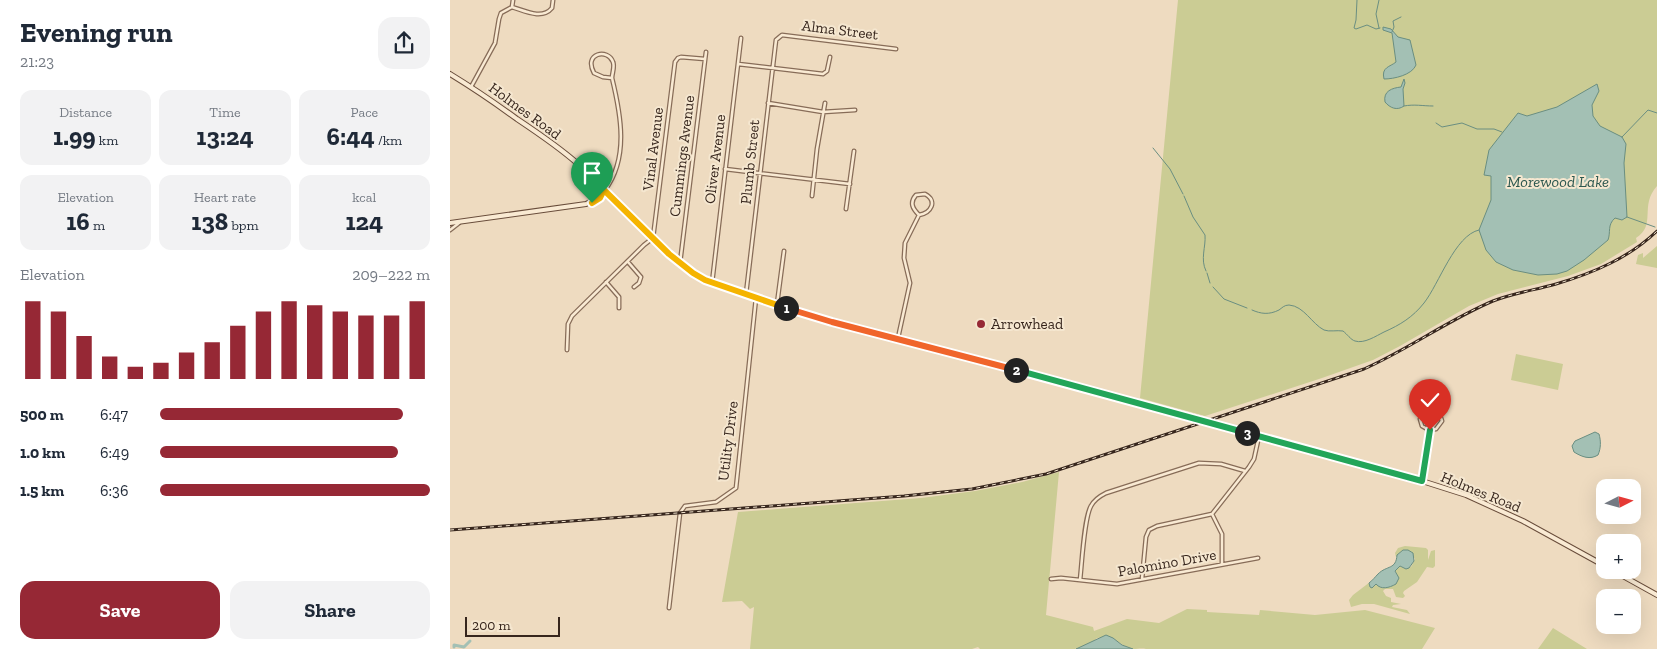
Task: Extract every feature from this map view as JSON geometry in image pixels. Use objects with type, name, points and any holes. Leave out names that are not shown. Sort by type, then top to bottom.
[{"type":"street","points":[[512,7],[513,0]]},
{"type":"street","points":[[471,87],[495,43],[499,19],[505,10],[512,7],[533,14],[542,14],[550,11],[553,0]]},
{"type":"street","name":"Alma Street","points":[[782,35],[896,49]]},
{"type":"street","name":"Plumb Street","points":[[746,294],[776,40],[782,35]]},
{"type":"street","name":"Oliver Avenue","points":[[712,282],[741,38]]},
{"type":"street","name":"Cummings Avenue","points":[[680,263],[706,52]]},
{"type":"street","points":[[450,223],[586,204],[596,201],[602,196],[614,174],[621,141],[620,112],[612,78],[612,59],[602,54],[592,58],[590,64],[594,73],[612,78]]},
{"type":"street","name":"Vinal Avenue","points":[[653,238],[675,62],[681,57],[705,59]]},
{"type":"street","points":[[738,64],[826,74],[830,57]]},
{"type":"street","name":"Holmes Road","points":[[450,74],[545,138],[578,164],[680,263],[693,273],[712,282],[832,322],[1201,419],[1422,481],[1466,495],[1498,509],[1596,561]]},
{"type":"street","points":[[768,103],[823,112],[855,110]]},
{"type":"street","points":[[812,196],[825,103]]},
{"type":"street","points":[[846,210],[854,150]]},
{"type":"street","points":[[725,169],[850,184]]},
{"type":"street","points":[[898,338],[910,283],[904,258],[905,243],[918,215],[928,212],[931,208],[932,200],[925,194],[916,195],[912,200],[912,207],[918,215]]},
{"type":"street","points":[[450,230],[459,223]]},
{"type":"street","points":[[568,350],[568,324],[572,316],[653,238]]},
{"type":"street","points":[[777,305],[784,251]]},
{"type":"street","points":[[628,262],[641,277],[640,282],[634,287]]},
{"type":"street","points":[[606,282],[619,297],[619,308]]},
{"type":"street","name":"Utility Drive","points":[[668,608],[680,513],[685,506],[716,502],[736,488],[756,298]]},
{"type":"street","points":[[1434,409],[1440,414],[1442,421],[1438,428],[1429,430],[1422,426],[1420,417],[1426,410],[1434,409]]},
{"type":"street","points":[[1422,481],[1429,430]]},
{"type":"street","points":[[1142,579],[1148,531],[1156,527],[1212,514],[1254,459],[1259,436]]},
{"type":"street","points":[[1080,580],[1088,514],[1093,503],[1100,496],[1199,463],[1221,464],[1245,471]]},
{"type":"street","points":[[1212,514],[1222,534],[1222,564]]},
{"type":"street","name":"Palomino Drive","points":[[1051,579],[1061,578],[1115,584],[1258,558]]},
{"type":"street","points":[[1628,579],[1657,595]]},
{"type":"green space","points":[[1178,0],[1657,0],[1657,186],[1649,201],[1646,227],[1636,238],[1637,242],[1601,264],[1568,276],[1498,294],[1469,306],[1373,360],[1322,378],[1205,416],[1140,398]]},
{"type":"green space","points":[[1657,246],[1657,268],[1636,264],[1638,255],[1643,253],[1643,258]]},
{"type":"green space","points":[[1516,354],[1563,364],[1558,390],[1511,380]]},
{"type":"green space","points":[[1059,472],[1046,615],[1093,627],[1094,631],[1127,619],[1159,623],[1187,609],[1259,615],[1260,610],[1315,615],[1365,610],[1435,628],[1422,649],[1133,649],[1110,637],[1097,638],[1092,643],[1075,649],[980,649],[978,647],[972,649],[750,649],[754,607],[750,609],[742,601],[722,602],[738,512],[921,498],[975,491],[1022,482]]},
{"type":"green space","points":[[1405,546],[1426,548],[1428,550],[1428,560],[1431,551],[1435,550],[1435,566],[1433,568],[1427,567],[1417,582],[1404,591],[1405,596],[1403,598],[1396,597],[1393,589],[1385,589],[1383,591],[1386,596],[1391,598],[1391,602],[1401,604],[1393,605],[1392,607],[1407,610],[1410,614],[1374,604],[1362,604],[1351,607],[1349,600],[1370,582],[1369,586],[1376,584],[1385,586],[1399,578],[1395,571],[1399,566],[1411,567],[1415,559],[1411,552],[1403,550],[1396,557],[1395,553],[1398,548]]},
{"type":"green space","points":[[1553,628],[1587,649],[1538,649]]},
{"type":"water","points":[[1383,27],[1391,29],[1398,37],[1410,40],[1416,65],[1407,74],[1384,79],[1385,70],[1396,62],[1392,33],[1383,30]]},
{"type":"water","points":[[1404,79],[1404,106],[1396,109],[1385,102],[1385,95],[1391,89],[1401,87]]},
{"type":"water","name":"Morewood Lake","points":[[1597,84],[1599,91],[1592,105],[1593,116],[1600,126],[1622,137],[1626,144],[1624,163],[1627,217],[1622,220],[1615,218],[1610,226],[1608,240],[1567,271],[1557,274],[1538,275],[1513,270],[1496,262],[1486,250],[1479,230],[1491,200],[1491,176],[1484,175],[1489,150],[1518,113],[1527,116],[1557,107]]},
{"type":"water","points":[[1595,432],[1599,434],[1600,439],[1598,455],[1586,457],[1574,452],[1572,446],[1575,441]]},
{"type":"water","points":[[1403,550],[1413,553],[1414,561],[1409,568],[1406,569],[1400,566],[1395,571],[1399,578],[1396,584],[1385,588],[1376,584],[1372,588],[1370,587],[1369,583],[1381,571],[1393,565],[1397,555]]},
{"type":"water","points":[[1106,635],[1122,645],[1133,649],[1076,649]]},
{"type":"waterway","points":[[1357,0],[1354,28],[1367,25],[1376,29],[1380,28]]},
{"type":"waterway","points":[[1379,0],[1376,14],[1379,28]]},
{"type":"waterway","points":[[1392,32],[1394,27],[1393,21],[1401,17]]},
{"type":"waterway","points":[[1404,106],[1433,106]]},
{"type":"waterway","points":[[1622,137],[1648,110],[1657,113]]},
{"type":"waterway","points":[[1436,123],[1442,127],[1462,123],[1477,129],[1494,129],[1502,132]]},
{"type":"waterway","points":[[1153,148],[1170,169],[1183,194]]},
{"type":"waterway","points":[[1184,196],[1193,217],[1205,235],[1203,258],[1206,271]]},
{"type":"waterway","points":[[1627,217],[1655,227]]},
{"type":"waterway","points":[[1252,310],[1268,313],[1275,312],[1289,305],[1294,306],[1299,308],[1324,330],[1343,331],[1354,340],[1359,342],[1366,341],[1406,320],[1415,312],[1430,295],[1448,261],[1462,241],[1470,234],[1479,230]]},
{"type":"waterway","points":[[1207,273],[1210,283]]},
{"type":"waterway","points":[[1213,287],[1224,299],[1247,308]]},
{"type":"waterway","points":[[454,647],[454,645],[464,647],[470,641]]},
{"type":"railway","points":[[450,530],[904,496],[972,489],[1046,474],[1364,369],[1493,301],[1570,280],[1610,264],[1635,249],[1657,231]]},
{"type":"place","name":"Arrowhead","points":[[981,324]]},
{"type":"route","points":[[592,203],[602,196],[604,190],[669,254],[693,273],[705,280],[732,290],[832,322],[1065,382],[1304,450],[1422,481],[1430,430]]}]
